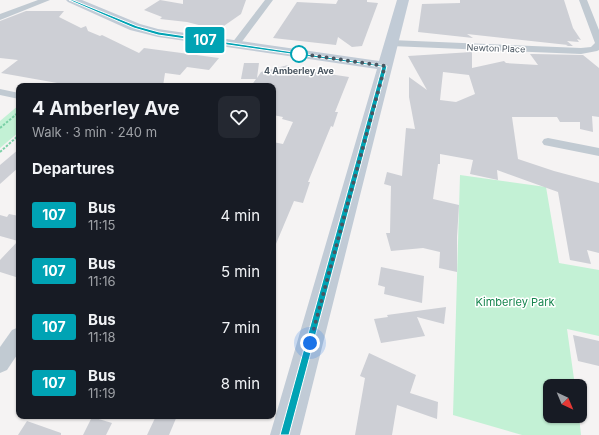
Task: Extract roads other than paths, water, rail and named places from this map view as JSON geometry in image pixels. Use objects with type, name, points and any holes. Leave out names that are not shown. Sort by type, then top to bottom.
[{"type":"main road","points":[[72,0],[148,31],[385,66]]},
{"type":"main road","points":[[285,435],[403,0]]},
{"type":"street","points":[[0,17],[46,0]]},
{"type":"street","points":[[235,45],[269,0]]},
{"type":"street","points":[[582,0],[599,42]]},
{"type":"street","name":"Newton Place","points":[[391,43],[581,51],[594,49],[599,46]]},
{"type":"street","points":[[0,92],[16,95]]},
{"type":"street","points":[[548,142],[599,152]]},
{"type":"street","points":[[0,363],[16,340]]},
{"type":"place","name":"4 Amberley Ave","points":[[299,54]]},
{"type":"park label","name":"Kimberley Park","points":[[515,302]]}]
